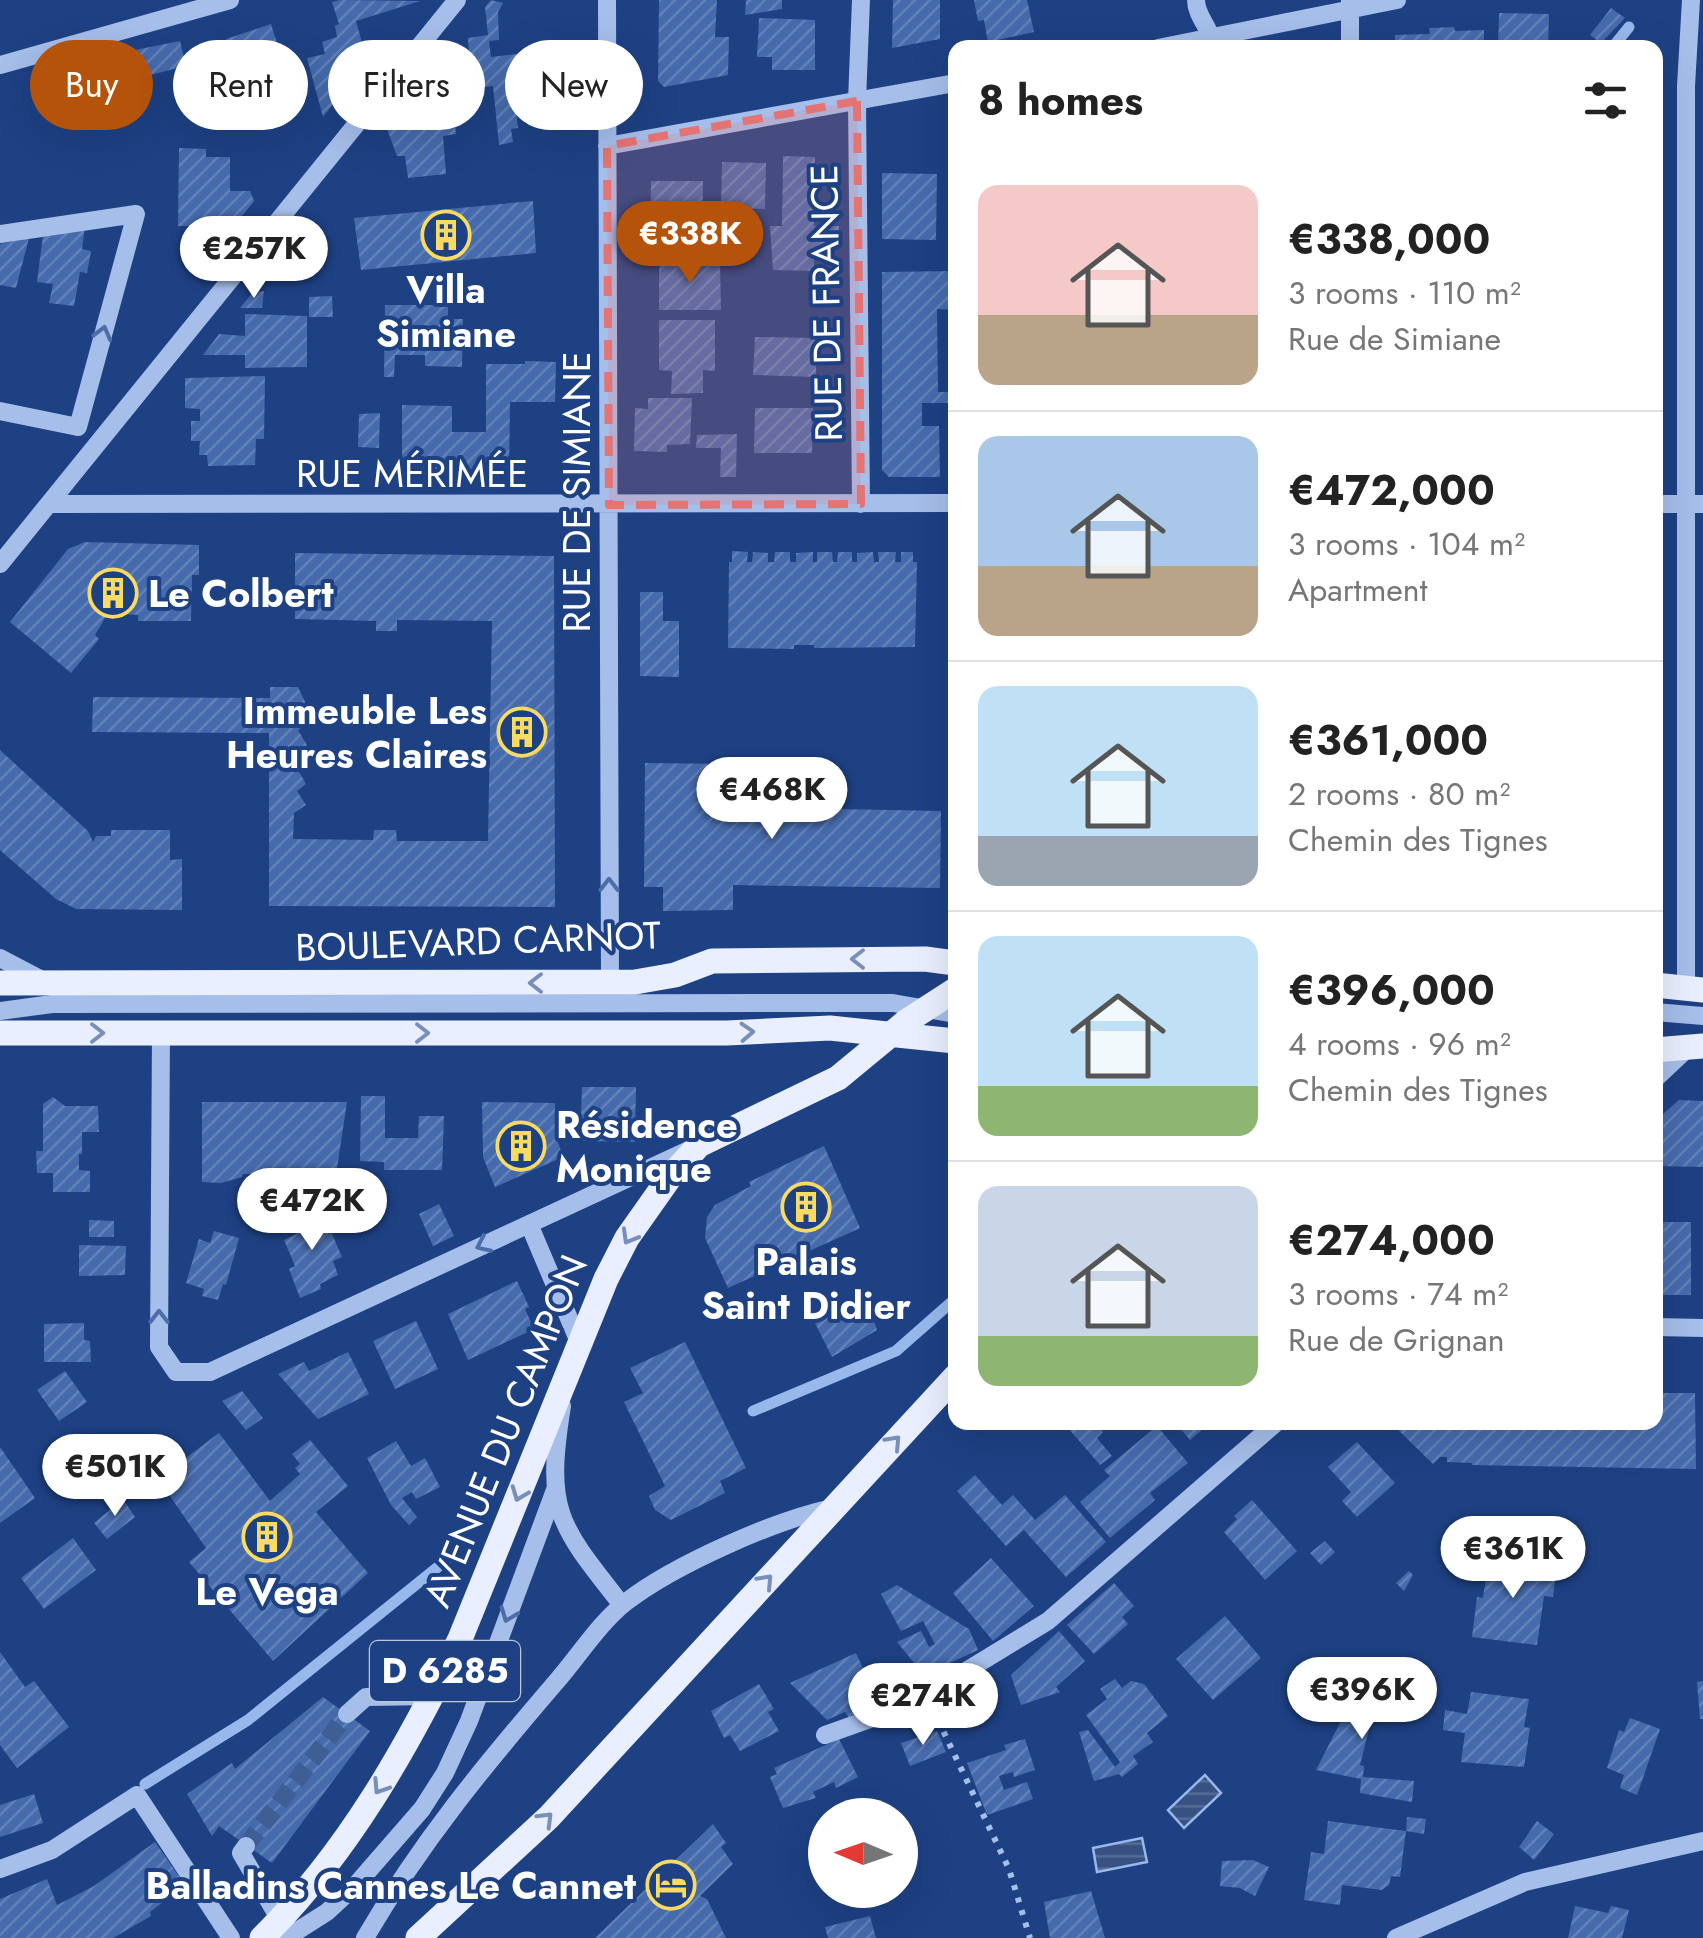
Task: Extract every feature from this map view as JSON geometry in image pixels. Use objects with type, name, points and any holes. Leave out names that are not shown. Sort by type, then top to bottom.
[{"type":"main road","name":"BOULEVARD CARNOT","points":[[0,984],[610,983],[658,980],[712,960],[948,962]]},
{"type":"main road","points":[[1663,986],[1694,988]]},
{"type":"main road","points":[[894,1032],[948,994]]},
{"type":"main road","points":[[0,1033],[726,1033],[830,1028],[948,1040]]},
{"type":"main road","name":"AVENUE DU CAMPON","points":[[276,1932],[363,1813],[433,1696],[579,1342],[628,1238],[670,1177],[699,1145],[838,1078],[894,1032]]},
{"type":"main road","points":[[1663,1049],[1696,1047]]},
{"type":"main road","points":[[418,1938],[548,1817],[948,1385]]},
{"type":"street","points":[[0,65],[230,0]]},
{"type":"street","points":[[0,564],[457,0]]},
{"type":"street","name":"RUE DE SIMIANE","points":[[607,0],[610,983]]},
{"type":"street","name":"RUE DE FRANCE","points":[[861,504],[856,101],[862,0]]},
{"type":"street","points":[[1196,0],[1196,9],[1211,40]]},
{"type":"street","points":[[1223,40],[1350,5],[1397,0]]},
{"type":"street","points":[[1691,0],[1686,86],[1694,504],[1694,988]]},
{"type":"street","points":[[1350,5],[1350,40]]},
{"type":"street","points":[[607,146],[948,84]]},
{"type":"street","points":[[0,234],[136,214],[78,427]]},
{"type":"street","points":[[0,411],[78,427],[96,446]]},
{"type":"street","name":"RUE MÉRIMÉE","points":[[49,504],[948,503]]},
{"type":"street","points":[[1663,504],[1694,504]]},
{"type":"street","points":[[0,958],[52,984]]},
{"type":"street","points":[[0,1011],[52,1004],[861,1002],[948,1013]]},
{"type":"street","points":[[1663,1013],[1703,1016]]},
{"type":"street","points":[[161,1033],[159,1347],[176,1372],[210,1372],[699,1145]]},
{"type":"street","points":[[1663,1073],[1696,1047]]},
{"type":"street","points":[[528,1224],[579,1342]]},
{"type":"street","points":[[1663,1327],[1703,1328]]},
{"type":"street","points":[[568,1370],[557,1441],[558,1508],[571,1538],[622,1605]]},
{"type":"street","points":[[825,1735],[927,1696],[1048,1621],[1268,1430]]},
{"type":"street","points":[[246,1846],[241,1853],[276,1932],[327,1912],[355,1886],[422,1808],[445,1773],[469,1721],[555,1490]]},
{"type":"street","points":[[365,1938],[405,1870],[481,1769],[622,1605],[696,1561],[803,1514],[833,1508]]},
{"type":"street","points":[[347,1714],[366,1698],[433,1696]]},
{"type":"street","points":[[0,1869],[52,1850],[137,1795],[231,1938]]},
{"type":"street","points":[[1396,1938],[1525,1882],[1703,1841]]},
{"type":"path","points":[[927,1696],[1009,1870],[1030,1938]]},
{"type":"highlighted area","points":[[857,101],[861,504],[609,505],[607,146]]},
{"type":"water","points":[[1205,1775],[1221,1793],[1184,1828],[1168,1810]]},
{"type":"water","points":[[1142,1838],[1147,1862],[1097,1872],[1093,1848]]},
{"type":"building","points":[[491,0],[503,3],[498,12],[499,40],[489,41],[491,57],[505,55],[505,130],[511,130],[513,142],[499,145],[493,86],[485,87],[485,40],[468,40],[488,35],[485,7]]},
{"type":"building","points":[[659,0],[717,0],[715,37],[729,37],[728,75],[664,87],[658,81]]},
{"type":"building","points":[[746,0],[782,0],[782,9],[745,15]]},
{"type":"building","points":[[893,0],[940,0],[940,39],[892,48]]},
{"type":"building","points":[[974,0],[1027,0],[1034,32],[988,40],[984,20],[978,21]]},
{"type":"building","points":[[420,1],[356,21],[361,40],[328,40],[337,37],[335,26],[339,24],[332,2]]},
{"type":"building","points":[[1611,8],[1625,18],[1604,40],[1590,35]]},
{"type":"building","points":[[1499,13],[1549,14],[1548,40],[1498,40]]},
{"type":"building","points":[[759,18],[815,20],[815,70],[772,70],[772,57],[757,57]]},
{"type":"building","points":[[271,24],[276,40],[226,40]]},
{"type":"building","points":[[1429,28],[1484,30],[1484,40],[1395,40],[1395,35],[1430,34]]},
{"type":"building","points":[[328,40],[328,111],[323,117],[308,62],[308,58],[325,54],[322,42]]},
{"type":"building","points":[[173,42],[173,69],[153,74],[153,46]]},
{"type":"building","points":[[387,130],[456,130],[456,134],[443,136],[446,174],[408,178],[405,156],[397,156]]},
{"type":"building","points":[[179,148],[206,149],[206,157],[230,157],[230,191],[250,191],[254,201],[234,226],[178,226]]},
{"type":"building","points":[[783,156],[815,157],[814,226],[839,226],[840,247],[814,247],[814,271],[773,270],[770,226],[782,226]]},
{"type":"building","points":[[722,162],[766,163],[765,209],[721,208]]},
{"type":"building","points":[[882,173],[937,174],[936,240],[882,239]]},
{"type":"building","points":[[651,181],[703,181],[702,232],[650,231]]},
{"type":"building","name":"Villa Simiane","points":[[533,201],[536,253],[361,270],[354,218]]},
{"type":"building","points":[[85,226],[82,249],[91,251],[87,273],[80,272],[74,306],[49,303],[53,284],[37,282],[43,235]]},
{"type":"building","points":[[29,238],[16,288],[0,285],[0,244]]},
{"type":"building","points":[[659,261],[720,261],[721,310],[659,310]]},
{"type":"building","points":[[948,271],[948,310],[937,309],[938,392],[948,392],[948,403],[922,403],[922,426],[939,426],[940,477],[889,477],[882,470],[882,272]]},
{"type":"building","points":[[264,291],[262,308],[240,308],[253,292]]},
{"type":"building","points":[[332,296],[333,317],[309,317],[309,297]]},
{"type":"building","points":[[385,305],[448,305],[448,319],[463,319],[462,367],[425,366],[425,355],[395,355],[394,377],[384,377]]},
{"type":"building","points":[[245,314],[307,316],[307,367],[245,368],[245,355],[203,355],[219,334],[245,336]]},
{"type":"building","points":[[659,320],[715,320],[715,371],[703,370],[703,393],[671,394],[672,371],[659,370]]},
{"type":"building","points":[[755,337],[816,338],[816,377],[753,375]]},
{"type":"building","points":[[556,362],[555,402],[510,402],[509,476],[402,476],[402,405],[452,406],[452,432],[486,432],[486,364]]},
{"type":"building","points":[[265,376],[264,439],[256,439],[255,465],[208,466],[207,455],[199,455],[200,441],[191,441],[191,421],[200,421],[200,409],[185,408],[185,378]]},
{"type":"building","points":[[648,398],[692,398],[690,444],[667,445],[667,452],[634,451],[635,408],[648,409]]},
{"type":"building","points":[[755,408],[813,408],[812,453],[754,453]]},
{"type":"building","points":[[380,413],[379,448],[358,447],[359,414]]},
{"type":"building","points":[[737,434],[736,477],[720,477],[721,448],[696,448],[697,435]]},
{"type":"building","name":"Le Colbert","points":[[85,542],[199,545],[199,575],[192,575],[191,621],[138,621],[138,615],[122,614],[121,610],[105,618],[95,635],[99,639],[71,673],[10,622],[68,549]]},
{"type":"building","points":[[732,551],[748,552],[747,562],[752,562],[753,552],[768,553],[768,562],[774,562],[775,552],[790,552],[790,562],[796,562],[796,553],[813,552],[813,562],[817,562],[817,552],[832,552],[833,562],[837,562],[838,552],[852,552],[852,562],[857,562],[857,553],[873,552],[874,562],[879,562],[878,552],[896,552],[895,562],[901,562],[901,552],[913,552],[913,562],[917,562],[915,647],[728,648]]},
{"type":"building","name":"Immeuble Les Heures Claires","points":[[295,553],[554,556],[555,907],[269,906],[269,733],[92,732],[93,697],[270,698],[270,687],[298,687],[307,706],[300,711],[307,724],[298,730],[307,745],[298,751],[306,765],[298,770],[306,784],[297,791],[306,805],[294,813],[293,839],[373,840],[374,830],[396,830],[397,841],[488,841],[492,621],[397,620],[397,631],[376,631],[376,621],[295,619]]},
{"type":"building","points":[[640,592],[663,592],[663,621],[679,621],[679,677],[640,676]]},
{"type":"building","points":[[0,750],[88,831],[93,842],[96,836],[111,836],[111,830],[170,830],[170,860],[182,859],[182,910],[76,909],[56,899],[0,850]]},
{"type":"building","points":[[645,763],[735,764],[736,807],[941,811],[940,888],[733,885],[733,910],[663,911],[663,887],[644,887]]},
{"type":"building","points":[[582,1087],[636,1087],[635,1142],[580,1141]]},
{"type":"building","points":[[361,1096],[385,1096],[385,1138],[418,1138],[419,1116],[444,1116],[442,1170],[384,1170],[384,1162],[360,1161]]},
{"type":"building","points":[[53,1097],[65,1106],[98,1106],[99,1132],[82,1132],[79,1154],[79,1170],[90,1171],[90,1192],[53,1192],[53,1173],[37,1173],[36,1151],[43,1151],[43,1104]]},
{"type":"building","points":[[1679,1100],[1703,1101],[1703,1167],[1663,1166],[1663,1114]]},
{"type":"building","points":[[202,1102],[347,1102],[334,1188],[266,1199],[267,1174],[243,1174],[221,1183],[202,1182]]},
{"type":"building","name":"Résidence Monique","points":[[482,1102],[555,1103],[556,1136],[563,1157],[495,1187],[483,1157]]},
{"type":"building","points":[[824,1146],[860,1228],[728,1288],[705,1238],[707,1217],[715,1205],[751,1186],[749,1182]]},
{"type":"building","points":[[439,1204],[454,1236],[433,1246],[419,1214]]},
{"type":"building","points":[[321,1208],[342,1257],[333,1261],[338,1275],[320,1284],[321,1289],[300,1298],[289,1269],[295,1266],[284,1240],[298,1233],[292,1221]]},
{"type":"building","points":[[89,1220],[114,1221],[114,1237],[89,1237]]},
{"type":"building","points":[[1663,1222],[1691,1222],[1691,1295],[1663,1295]]},
{"type":"building","points":[[214,1231],[239,1238],[218,1300],[202,1296],[204,1289],[186,1283],[199,1239],[210,1243]]},
{"type":"building","points":[[79,1245],[126,1246],[125,1275],[79,1276]]},
{"type":"building","points":[[517,1281],[534,1329],[468,1360],[448,1314]]},
{"type":"building","points":[[864,1293],[877,1330],[832,1357],[815,1323]]},
{"type":"building","points":[[416,1321],[438,1369],[395,1389],[373,1341]]},
{"type":"building","points":[[84,1323],[84,1340],[90,1341],[91,1362],[44,1362],[44,1324]]},
{"type":"building","points":[[685,1342],[746,1468],[720,1481],[725,1493],[671,1520],[655,1510],[649,1496],[665,1486],[624,1402],[643,1393],[630,1368]]},
{"type":"building","points":[[348,1352],[369,1394],[318,1419],[278,1374],[304,1362],[309,1371]]},
{"type":"building","points":[[65,1371],[87,1402],[59,1421],[37,1390]]},
{"type":"building","points":[[242,1391],[263,1418],[246,1430],[222,1401]]},
{"type":"building","points":[[1663,1393],[1695,1393],[1696,1469],[1472,1465],[1447,1462],[1447,1457],[1440,1457],[1433,1464],[1398,1430],[1663,1430]]},
{"type":"building","points":[[1070,1430],[1103,1432],[1097,1438],[1112,1456],[1100,1465]]},
{"type":"building","points":[[1152,1430],[1160,1430],[1188,1463],[1150,1493],[1155,1500],[1110,1538],[1080,1502],[1110,1476],[1104,1470]]},
{"type":"building","points":[[1182,1430],[1202,1430],[1190,1440]]},
{"type":"building","name":"Le Vega","points":[[219,1433],[270,1501],[300,1474],[295,1468],[300,1464],[292,1454],[310,1440],[348,1486],[316,1512],[368,1573],[273,1661],[189,1562],[206,1548],[158,1479]]},
{"type":"building","points":[[396,1441],[411,1466],[425,1458],[440,1487],[416,1499],[412,1492],[402,1498],[417,1517],[409,1525],[391,1505],[367,1458]]},
{"type":"building","points":[[1357,1442],[1395,1483],[1357,1517],[1342,1501],[1351,1492],[1328,1467]]},
{"type":"building","points":[[0,1447],[35,1498],[0,1523]]},
{"type":"building","points":[[975,1475],[1002,1505],[1013,1495],[1035,1520],[1065,1495],[1106,1542],[1066,1577],[1024,1530],[1006,1546],[957,1491]]},
{"type":"building","points":[[123,1499],[135,1517],[107,1539],[94,1523]]},
{"type":"building","points":[[1252,1500],[1297,1551],[1265,1580],[1224,1532],[1237,1519],[1234,1516]]},
{"type":"building","points":[[73,1538],[96,1570],[44,1609],[21,1578]]},
{"type":"building","points":[[1325,1541],[1335,1552],[1321,1565],[1310,1553]]},
{"type":"building","points":[[1489,1557],[1557,1565],[1553,1597],[1544,1596],[1537,1645],[1472,1637],[1477,1597],[1483,1598]]},
{"type":"building","points":[[991,1558],[1034,1606],[993,1641],[953,1593]]},
{"type":"building","points":[[1409,1571],[1413,1575],[1404,1591],[1396,1583]]},
{"type":"building","points":[[1114,1583],[1134,1606],[1122,1617],[1128,1624],[1094,1654],[1067,1625]]},
{"type":"building","points":[[897,1585],[969,1629],[978,1650],[924,1675],[897,1642],[921,1631],[929,1647],[935,1644],[923,1621],[901,1631],[881,1594]]},
{"type":"building","points":[[1225,1616],[1261,1658],[1213,1700],[1176,1659]]},
{"type":"building","points":[[1059,1631],[1085,1661],[1056,1687],[1060,1692],[1021,1705],[1011,1675]]},
{"type":"building","points":[[0,1652],[25,1687],[34,1681],[69,1727],[17,1768],[0,1745]]},
{"type":"building","points":[[856,1653],[879,1704],[849,1718],[845,1712],[827,1720],[790,1683]]},
{"type":"building","points":[[1371,1662],[1385,1666],[1360,1765],[1364,1766],[1363,1777],[1414,1781],[1412,1802],[1360,1793],[1361,1779],[1316,1770]]},
{"type":"building","points":[[1115,1679],[1122,1688],[1131,1681],[1144,1684],[1168,1716],[1147,1733],[1153,1742],[1133,1756],[1138,1764],[1122,1777],[1119,1774],[1094,1781],[1079,1732],[1088,1730],[1115,1767],[1120,1762],[1086,1715],[1107,1699],[1100,1689]]},
{"type":"building","points":[[1703,1681],[1703,1719],[1700,1719],[1697,1682]]},
{"type":"building","points":[[759,1684],[774,1709],[768,1712],[779,1731],[740,1751],[730,1735],[724,1738],[711,1711]]},
{"type":"building","points":[[1471,1692],[1529,1699],[1524,1727],[1530,1728],[1524,1767],[1461,1762],[1465,1733],[1443,1730],[1445,1710],[1467,1714]]},
{"type":"building","points":[[323,1697],[370,1731],[272,1863],[219,1826],[212,1836],[187,1794],[232,1763],[235,1769]]},
{"type":"building","points":[[1630,1718],[1660,1729],[1637,1795],[1620,1788],[1624,1775],[1607,1768],[1619,1730],[1624,1732]]},
{"type":"building","points":[[937,1731],[946,1752],[910,1766],[901,1743]]},
{"type":"building","points":[[839,1739],[858,1777],[836,1788],[834,1782],[813,1792],[816,1798],[783,1808],[770,1777],[777,1774],[774,1768]]},
{"type":"building","points":[[1025,1739],[1035,1770],[1014,1777],[1013,1772],[999,1776],[1004,1790],[1027,1782],[1033,1799],[987,1815],[967,1763]]},
{"type":"building","points":[[34,1794],[43,1823],[0,1837],[0,1805]]},
{"type":"building","points":[[1407,1817],[1426,1819],[1424,1834],[1406,1831]]},
{"type":"building","points":[[1328,1821],[1406,1831],[1400,1877],[1391,1876],[1389,1885],[1382,1890],[1342,1885],[1340,1905],[1304,1900],[1311,1852],[1324,1854]]},
{"type":"building","points":[[1537,1821],[1554,1834],[1534,1860],[1519,1847]]},
{"type":"building","points":[[713,1824],[726,1843],[721,1847],[733,1864],[700,1896],[707,1899],[726,1938],[595,1938]]},
{"type":"building","points":[[155,1842],[185,1885],[150,1912],[151,1916],[113,1938],[0,1938],[0,1899],[47,1879],[57,1905],[94,1886]]},
{"type":"building","points":[[1253,1860],[1269,1867],[1255,1896],[1240,1888],[1220,1886],[1222,1861]]},
{"type":"building","points":[[1091,1891],[1105,1938],[1050,1938],[1044,1902]]},
{"type":"building","points":[[1575,1906],[1608,1913],[1611,1906],[1629,1910],[1622,1938],[1568,1938]]},
{"type":"building","points":[[870,1916],[876,1938],[828,1938],[825,1927]]},
{"type":"waterway","points":[[1618,40],[1629,27]]},
{"type":"waterway","points":[[753,1411],[896,1351],[948,1305]]},
{"type":"waterway","points":[[145,1784],[248,1720],[454,1554]]},
{"type":"tunnel","points":[[246,1846],[347,1714]]},
{"type":"place","name":"Villa Simiane","points":[[446,235]]},
{"type":"place","name":"Le Colbert","points":[[113,593]]},
{"type":"place","name":"Immeuble Les Heures Claires","points":[[522,732]]},
{"type":"place","name":"Résidence Monique","points":[[521,1146]]},
{"type":"place","name":"Palais Saint Didier","points":[[806,1207]]},
{"type":"place","name":"Le Vega","points":[[267,1537]]},
{"type":"place","name":"Balladins Cannes Le Cannet","points":[[671,1885]]}]
